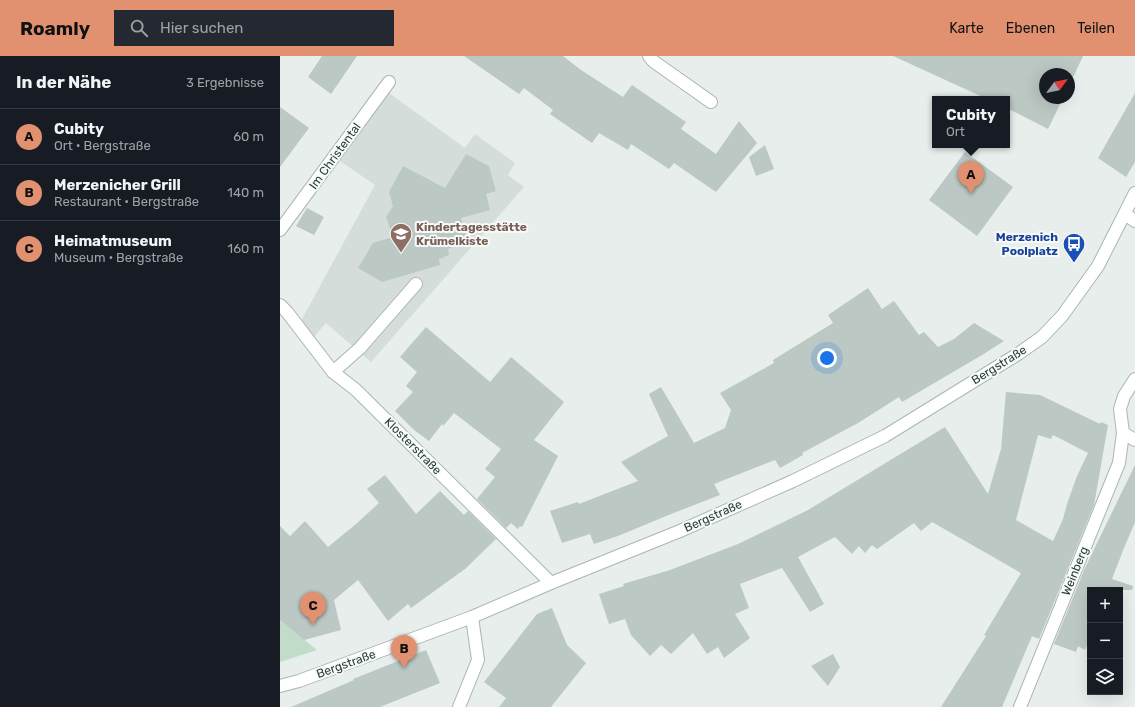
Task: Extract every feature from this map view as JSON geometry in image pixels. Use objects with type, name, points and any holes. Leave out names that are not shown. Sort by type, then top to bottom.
[{"type":"street","points":[[649,56],[652,61],[711,102]]},
{"type":"street","name":"Im Christental","points":[[280,230],[389,82]]},
{"type":"street","name":"Bergstraße","points":[[280,686],[299,681],[472,618],[551,583],[680,531],[793,481],[884,436],[1018,354],[1042,337],[1062,316],[1098,266],[1130,217],[1135,193]]},
{"type":"street","points":[[333,372],[360,348],[416,284]]},
{"type":"street","name":"Klosterstraße","points":[[280,305],[333,372],[356,390],[551,583]]},
{"type":"street","name":"Weinberg","points":[[1020,707],[1119,463],[1123,433],[1120,409],[1124,396],[1135,379]]},
{"type":"street","points":[[1123,433],[1135,440]]},
{"type":"street","points":[[460,707],[478,660],[472,618]]},
{"type":"shaded area","name":"Kindertagesstätte Krümelkiste","points":[[389,93],[465,148],[475,134],[515,163],[508,175],[524,187],[371,362],[326,323],[313,338],[301,321],[375,185],[340,161]]},
{"type":"green space","points":[[280,620],[317,650],[280,662]]},
{"type":"building","points":[[322,56],[357,56],[331,94],[308,77]]},
{"type":"building","points":[[464,56],[563,56],[581,70],[623,97],[632,85],[686,122],[681,129],[716,154],[739,121],[757,143],[716,192],[674,163],[669,169],[631,144],[628,150],[599,133],[592,143],[550,114],[553,110],[524,88],[519,94]]},
{"type":"building","points":[[893,56],[1083,56],[1075,73],[1075,68],[1039,68],[1039,104],[1060,104],[1048,129],[1010,110],[1010,96],[980,96]]},
{"type":"building","points":[[1135,93],[1135,162],[1126,177],[1098,158]]},
{"type":"building","points":[[280,107],[309,128],[280,167]]},
{"type":"building","points":[[765,145],[774,169],[756,176],[749,157]]},
{"type":"building","points":[[965,152],[1013,187],[977,236],[929,200]]},
{"type":"building","points":[[466,154],[489,166],[496,191],[486,194],[490,210],[461,218],[466,236],[456,239],[458,245],[448,249],[449,255],[439,259],[440,265],[382,282],[358,268],[373,243],[393,237],[386,217],[393,206],[389,192],[403,166],[445,188]]},
{"type":"building","points":[[307,208],[324,217],[314,235],[296,226]]},
{"type":"building","points":[[868,288],[882,309],[894,301],[919,335],[924,332],[938,347],[954,339],[974,323],[1004,341],[902,402],[899,397],[858,423],[802,453],[803,455],[780,468],[775,460],[714,484],[720,495],[618,536],[594,544],[590,534],[562,543],[550,511],[578,502],[579,504],[638,481],[621,462],[668,436],[649,394],[661,387],[694,443],[725,428],[731,410],[720,393],[774,363],[773,360],[833,323],[828,315]]},
{"type":"building","points":[[426,327],[490,382],[511,357],[564,402],[534,440],[558,456],[522,527],[520,526],[518,529],[511,523],[506,528],[477,499],[495,477],[485,469],[501,449],[454,413],[443,426],[442,424],[429,441],[414,430],[395,411],[413,392],[406,386],[417,372],[400,357]]},
{"type":"building","points":[[1006,392],[1040,395],[1100,424],[1101,422],[1108,425],[1094,505],[1039,639],[1032,636],[1002,707],[941,707],[986,636],[984,635],[1021,573],[932,522],[921,531],[914,523],[877,549],[872,545],[865,553],[859,546],[852,554],[835,537],[798,557],[824,604],[810,612],[782,568],[740,584],[749,608],[735,614],[750,638],[724,658],[718,647],[707,654],[693,633],[671,654],[661,645],[650,656],[631,635],[625,619],[609,624],[599,594],[624,586],[623,584],[670,570],[738,544],[765,531],[808,510],[945,427],[988,494],[1001,449]],"holes":[[[1038,435],[1051,439],[1053,435],[1088,453],[1077,476],[1063,519],[1053,541],[1016,520]]]},
{"type":"building","points":[[1135,465],[1135,522],[1112,579],[1133,586],[1132,590],[1123,590],[1123,587],[1087,587],[1087,645],[1085,650],[1078,646],[1076,652],[1054,644],[1085,568]]},
{"type":"building","points":[[385,475],[416,514],[440,491],[464,515],[468,511],[496,539],[465,569],[411,608],[408,604],[388,621],[358,580],[334,600],[341,630],[304,640],[280,620],[280,526],[290,536],[305,521],[328,547],[379,503],[367,489]]},
{"type":"building","points":[[552,608],[567,645],[586,663],[551,707],[499,707],[506,698],[484,682],[537,614]]},
{"type":"building","points":[[426,650],[440,683],[380,707],[291,707],[354,680],[353,679]]},
{"type":"building","points":[[833,654],[840,667],[828,686],[811,666]]},
{"type":"place","name":"Cubity","points":[[971,194]]},
{"type":"place","name":"Kindertagesstätte Krümelkiste","points":[[401,254]]},
{"type":"place","name":"Merzenich Poolplatz","points":[[1074,264]]},
{"type":"place","name":"Heimatmuseum","points":[[313,625]]},
{"type":"place","name":"Merzenicher Grill","points":[[404,668]]}]
